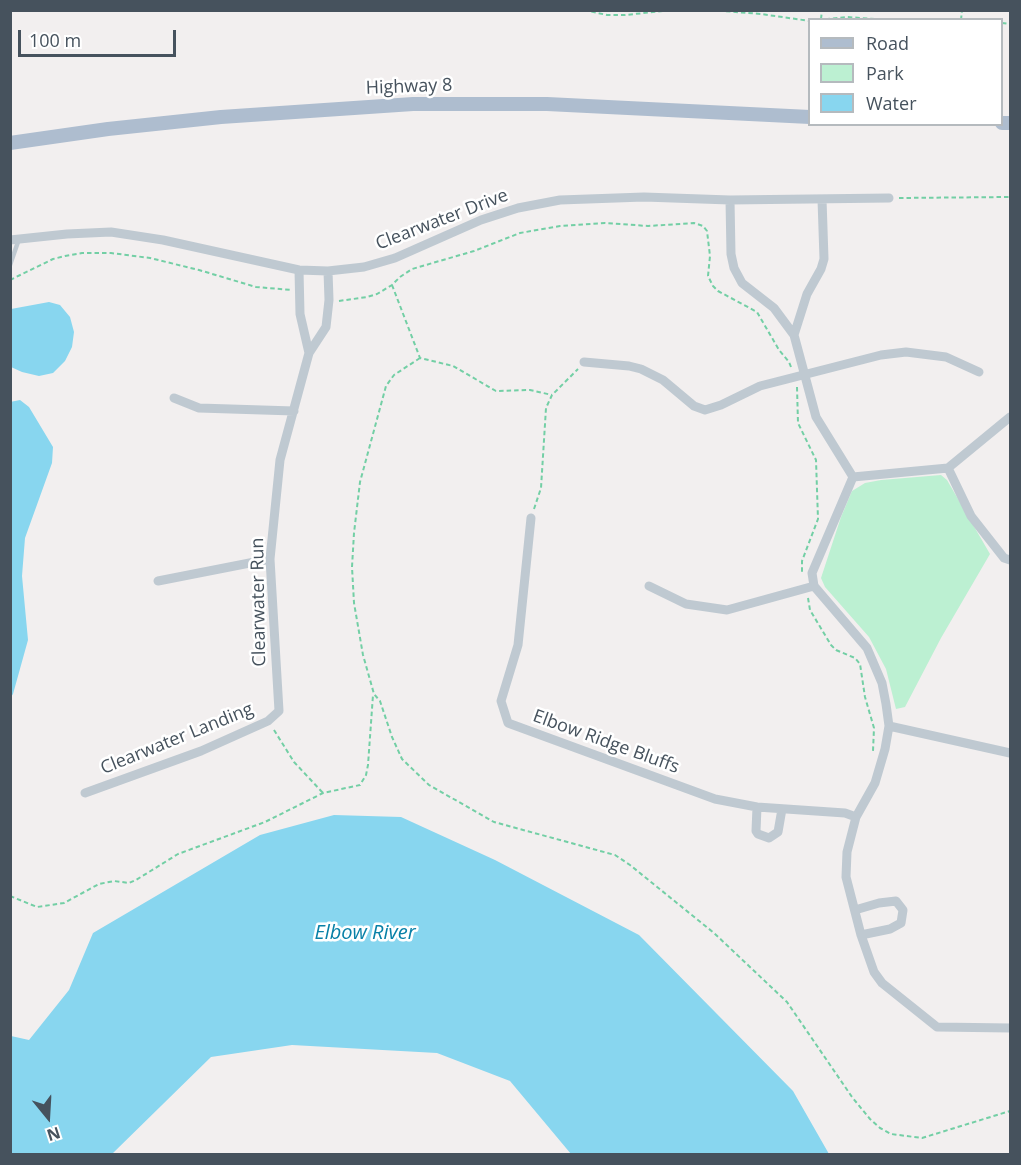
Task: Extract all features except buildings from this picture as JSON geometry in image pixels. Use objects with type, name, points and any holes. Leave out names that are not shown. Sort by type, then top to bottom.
[{"type":"main road","name":"Highway 8","points":[[10,143],[108,129],[221,117],[413,105],[547,104],[808,117]]},
{"type":"street","name":"Clearwater Drive","points":[[15,239],[111,232],[163,240],[299,270],[328,271],[364,267],[395,258],[480,220],[518,208],[560,200],[644,197],[730,200],[889,198]]},
{"type":"street","points":[[794,335],[807,294],[824,259],[822,199]]},
{"type":"street","points":[[730,200],[731,254],[734,268],[742,283],[774,308],[794,335],[816,417],[853,477]]},
{"type":"street","name":"Clearwater Run","points":[[299,270],[300,314],[309,353]]},
{"type":"street","name":"Clearwater Run","points":[[279,711],[270,559],[280,460],[309,353],[326,327],[328,271]]},
{"type":"street","points":[[584,363],[641,369],[663,380],[694,406],[705,410],[721,405],[749,390],[881,355],[906,352],[946,357],[979,372]]},
{"type":"street","points":[[174,398],[199,408],[294,411]]},
{"type":"street","points":[[853,477],[948,468],[1011,417]]},
{"type":"street","points":[[948,468],[971,516],[1004,558],[1011,560]]},
{"type":"street","points":[[853,477],[812,573],[813,585],[867,648],[882,683],[889,726],[878,774],[870,794],[856,817],[847,852],[846,877],[861,935],[874,972],[882,983],[937,1027],[1011,1028]]},
{"type":"street","name":"Elbow Ridge Bluffs","points":[[531,518],[518,645],[501,701],[508,723],[715,799],[757,807],[845,813],[856,817]]},
{"type":"street","points":[[158,581],[270,559]]},
{"type":"street","points":[[649,586],[686,604],[727,610],[813,585]]},
{"type":"street","name":"Clearwater Landing","points":[[85,793],[201,751],[268,721],[279,711]]},
{"type":"street","points":[[889,726],[1011,753]]},
{"type":"street","points":[[757,807],[756,831],[769,838],[778,832],[782,809]]},
{"type":"street","points":[[855,910],[896,901],[903,910],[901,922],[890,928],[861,935]]},
{"type":"lane","points":[[10,265],[15,239]]},
{"type":"path","points":[[584,10],[606,15],[672,11]]},
{"type":"path","points":[[711,10],[808,21]]},
{"type":"path","points":[[834,18],[861,18]]},
{"type":"path","points":[[889,198],[1011,197]]},
{"type":"path","points":[[10,279],[65,256],[82,253],[111,253],[162,261],[256,287],[299,290]]},
{"type":"path","points":[[392,285],[420,358]]},
{"type":"path","points":[[10,896],[31,906],[45,907],[64,903],[99,884],[114,880],[129,883],[178,854],[265,822],[323,793],[360,785],[366,775],[374,693],[357,629],[354,603],[352,567],[356,508],[360,482],[388,380],[420,358],[453,366],[496,391],[530,390],[552,395]]},
{"type":"path","points":[[531,518],[541,488],[544,417],[552,395],[584,363]]},
{"type":"path","points":[[374,693],[380,701],[402,759],[429,785],[503,826],[615,855],[714,933],[787,1002],[852,1097],[880,1128],[891,1134],[922,1138],[1011,1111]]},
{"type":"path","points":[[268,721],[294,762],[323,793]]},
{"type":"green space","points":[[941,475],[947,480],[990,554],[941,638],[905,707],[896,709],[886,669],[869,637],[825,587],[821,578],[852,491],[865,483],[881,480]]},
{"type":"water","points":[[49,302],[60,305],[70,317],[74,332],[72,347],[65,361],[53,373],[39,376],[11,367],[11,309]]},
{"type":"water","points":[[20,400],[29,407],[53,447],[52,463],[25,538],[22,576],[28,640],[11,697],[10,402]]},
{"type":"water","name":"Elbow River","points":[[334,815],[401,817],[495,860],[639,935],[793,1091],[829,1154],[571,1154],[510,1081],[437,1053],[292,1045],[211,1057],[112,1154],[11,1154],[11,1036],[29,1040],[69,990],[93,933],[260,835]]}]
